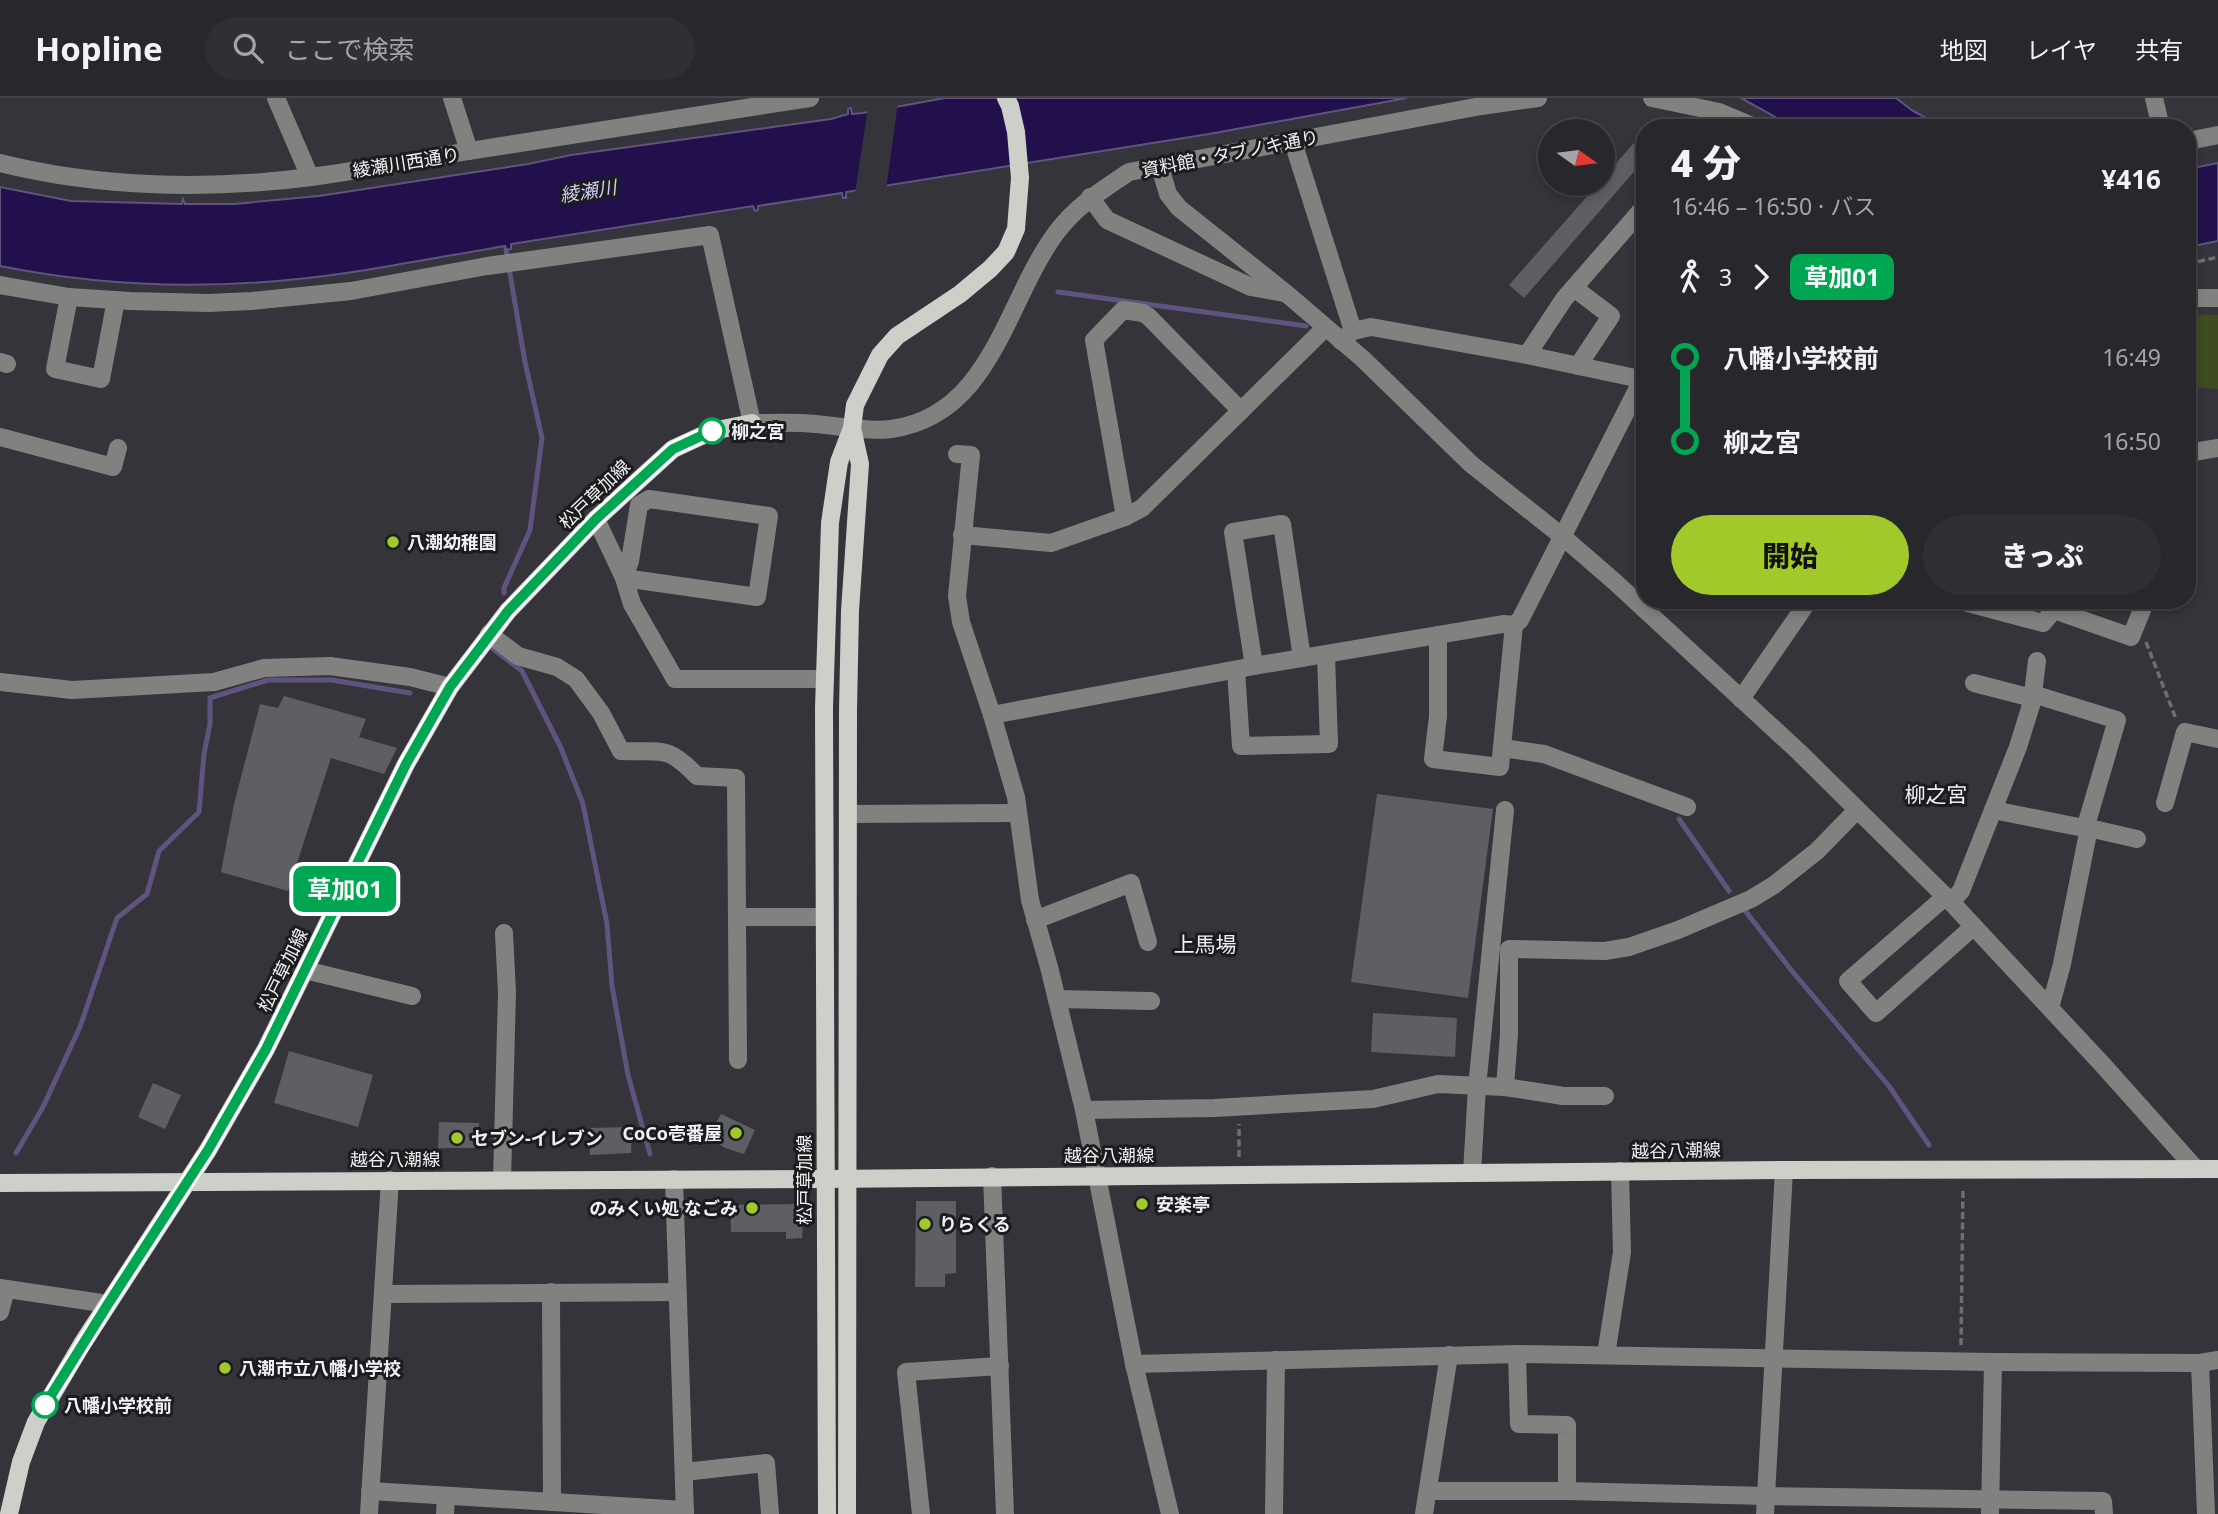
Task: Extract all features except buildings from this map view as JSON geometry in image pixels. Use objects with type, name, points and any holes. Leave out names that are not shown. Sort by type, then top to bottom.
[{"type":"main road","name":"松戸草加線","points":[[827,1514],[824,917],[825,679],[830,523],[839,461],[852,428],[855,405],[880,355],[897,336],[960,294],[990,270],[1006,253],[1016,229],[1020,178],[1016,132],[1006,98]]},
{"type":"main road","name":"松戸草加線","points":[[9,1514],[21,1462],[36,1422],[266,1049],[406,764],[450,687],[508,611],[596,519],[673,449],[712,431],[752,423]]},
{"type":"main road","name":"松戸草加線","points":[[847,1514],[850,611],[860,464],[852,428]]},
{"type":"main road","name":"越谷八潮線","points":[[0,1184],[2218,1169]]},
{"type":"street","points":[[276,98],[310,177]]},
{"type":"street","points":[[452,98],[469,151]]},
{"type":"street","name":"綾瀬川西通り","points":[[0,163],[71,177],[150,183],[217,183],[310,177],[810,98]]},
{"type":"street","name":"資料館・タブノキ通り","points":[[752,423],[890,429],[920,421],[949,406],[974,382],[1055,235],[1073,212],[1090,197],[1129,172],[1481,106],[1538,98]]},
{"type":"street","points":[[1652,98],[1719,112],[1736,119]]},
{"type":"street","points":[[2154,98],[2159,119]]},
{"type":"street","points":[[2196,139],[2218,135]]},
{"type":"street","points":[[1293,142],[1347,336],[1377,373],[1471,464],[1563,537],[1636,603]]},
{"type":"street","points":[[1160,167],[1168,194],[1179,208],[1287,294],[1325,328],[1347,336],[1371,327],[1527,355],[1636,378]]},
{"type":"street","points":[[1090,197],[1107,220],[1251,287],[1287,294]]},
{"type":"street","points":[[1527,355],[1574,288],[1636,216]]},
{"type":"street","points":[[0,285],[69,297],[116,300],[208,303],[292,298],[351,291],[487,266],[710,235],[752,423]]},
{"type":"street","points":[[1574,288],[1611,316],[1578,366]]},
{"type":"street","points":[[69,297],[55,369],[101,379],[116,300]]},
{"type":"street","points":[[2196,298],[2218,298]]},
{"type":"street","points":[[1125,517],[1094,340],[1123,310],[1143,313],[1149,317],[1241,411]]},
{"type":"street","points":[[962,535],[1051,543],[1125,517],[1142,508],[1325,328]]},
{"type":"street","points":[[1438,635],[1438,716],[1433,759],[1500,767],[1514,625],[1520,620],[1636,396]]},
{"type":"street","points":[[0,437],[113,467],[117,447]]},
{"type":"street","points":[[2196,452],[2218,448]]},
{"type":"street","points":[[957,454],[971,455],[957,596],[961,622],[1016,797],[1030,900],[1084,1110],[1134,1364],[1170,1514]]},
{"type":"street","points":[[649,499],[769,516],[757,597],[624,578],[631,561],[639,505],[649,499]]},
{"type":"street","points":[[596,519],[624,578],[632,604],[675,679],[825,679]]},
{"type":"street","points":[[1254,666],[1233,532],[1282,524],[1302,658]]},
{"type":"street","points":[[1642,609],[1741,699],[1948,900],[2196,1169]]},
{"type":"street","points":[[1741,699],[1802,609]]},
{"type":"street","points":[[1991,609],[2043,623],[2054,610],[2131,637],[2142,609]]},
{"type":"street","points":[[992,715],[1254,666],[1503,624],[1514,625]]},
{"type":"street","points":[[489,634],[518,656],[557,667],[576,679],[601,713],[621,751],[667,751],[679,758],[697,776],[736,778],[738,1060]]},
{"type":"street","points":[[1236,670],[1241,746],[1329,744],[1326,655]]},
{"type":"street","points":[[1973,927],[1876,1013],[1848,981],[1961,891],[2018,747],[2033,696],[2037,661]]},
{"type":"street","points":[[0,682],[72,690],[214,682],[264,668],[330,666],[410,677],[450,687]]},
{"type":"street","points":[[1974,683],[2033,696],[2117,720],[2087,829],[2062,964],[2050,1008]]},
{"type":"street","points":[[2165,803],[2185,732],[2218,739]]},
{"type":"street","points":[[1502,748],[1544,754],[1687,807]]},
{"type":"street","points":[[1472,1172],[1477,1087],[1505,810]]},
{"type":"street","points":[[1505,1087],[1509,1034],[1509,949],[1605,951],[1629,947],[1678,930],[1751,899],[1774,885],[1817,851],[1857,810]]},
{"type":"street","points":[[1993,810],[2137,839]]},
{"type":"street","points":[[848,814],[1018,813]]},
{"type":"street","points":[[1035,920],[1131,883],[1147,942]]},
{"type":"street","points":[[737,917],[824,917]]},
{"type":"street","points":[[502,1180],[507,993],[504,933]]},
{"type":"street","points":[[305,970],[412,996]]},
{"type":"street","points":[[1057,999],[1151,1001]]},
{"type":"street","points":[[1084,1110],[1214,1108],[1373,1099],[1438,1084],[1505,1087],[1563,1096],[1605,1096]]},
{"type":"street","points":[[1765,1505],[1784,1170]]},
{"type":"street","points":[[1606,1355],[1622,1252],[1620,1171]]},
{"type":"street","points":[[992,1176],[1005,1514]]},
{"type":"street","points":[[370,1491],[445,1505],[512,1507],[552,1502],[685,1512],[674,1179]]},
{"type":"street","points":[[369,1514],[390,1180]]},
{"type":"street","points":[[0,1312],[3,1288],[108,1304]]},
{"type":"street","points":[[551,1292],[552,1502]]},
{"type":"street","points":[[384,1294],[677,1292]]},
{"type":"street","points":[[1134,1364],[1517,1354],[1961,1362],[2200,1363],[2218,1360]]},
{"type":"street","points":[[1517,1354],[1519,1424],[1567,1425],[1567,1491]]},
{"type":"street","points":[[1424,1514],[1449,1355]]},
{"type":"street","points":[[1274,1514],[1276,1360]]},
{"type":"street","points":[[1990,1506],[1993,1362]]},
{"type":"street","points":[[2200,1363],[2206,1514]]},
{"type":"street","points":[[921,1514],[906,1372],[1000,1366]]},
{"type":"street","points":[[684,1472],[766,1463],[770,1514]]},
{"type":"street","points":[[1428,1491],[1567,1491],[1765,1505],[1990,1506],[2103,1501],[2104,1514]]},
{"type":"path","points":[[2196,262],[2218,257]]},
{"type":"path","points":[[2131,637],[2148,643],[2152,660],[2177,721],[2185,732]]},
{"type":"path","points":[[1239,1142],[1239,1157]]},
{"type":"path","points":[[1961,1362],[1963,1188]]},
{"type":"green space","points":[[2196,314],[2218,315],[2218,389],[2196,387]]},
{"type":"water","name":"綾瀬川","points":[[945,98],[1407,98],[1209,134],[846,192],[846,198],[843,198],[842,193],[758,206],[755,211],[753,206],[511,244],[511,249],[506,250],[505,246],[315,277],[252,283],[144,284],[71,277],[0,266],[0,187],[71,201],[182,204],[183,199],[185,204],[234,204],[319,196],[571,155],[831,119],[848,114],[848,109],[851,108],[852,114],[863,113]]},
{"type":"water","points":[[1741,98],[1896,98],[1928,119],[1779,119]]},
{"type":"water","points":[[2218,163],[2218,241],[2196,245],[2196,167]]},
{"type":"pier","points":[[898,102],[886,190],[855,194],[868,107]]},
{"type":"waterway","points":[[504,593],[530,530],[542,438],[525,362],[506,250]]},
{"type":"waterway","points":[[1058,292],[1306,326]]},
{"type":"waterway","points":[[493,649],[522,671],[561,748],[583,804],[607,924],[612,986],[628,1075],[650,1154]]},
{"type":"waterway","points":[[16,1153],[43,1107],[80,1027],[117,918],[147,894],[159,851],[199,812],[204,754],[210,724],[210,698],[268,680],[332,680],[410,693]]},
{"type":"waterway","points":[[1679,819],[1729,891]]},
{"type":"waterway","points":[[1743,908],[1889,1086],[1929,1145]]},
{"type":"bus line","name":"草加01","points":[[45,1405],[230,1114],[266,1049],[406,764],[450,687],[508,611],[596,519],[673,449],[712,431]]},
{"type":"place","name":"柳之宮","points":[[712,431]]},
{"type":"place","name":"八潮幼稚園","points":[[393,542]]},
{"type":"place","name":"CoCo壱番屋","points":[[736,1133]]},
{"type":"place","name":"セブン-イレブン","points":[[457,1138]]},
{"type":"place","name":"安楽亭","points":[[1142,1204]]},
{"type":"place","name":"のみくい処 なごみ","points":[[752,1208]]},
{"type":"place","name":"りらくる","points":[[925,1224]]},
{"type":"place","name":"八潮市立八幡小学校","points":[[225,1368]]},
{"type":"place","name":"八幡小学校前","points":[[45,1405]]},
{"type":"district","name":"柳之宮","points":[[1936,794]]},
{"type":"district","name":"上馬場","points":[[1205,944]]}]
